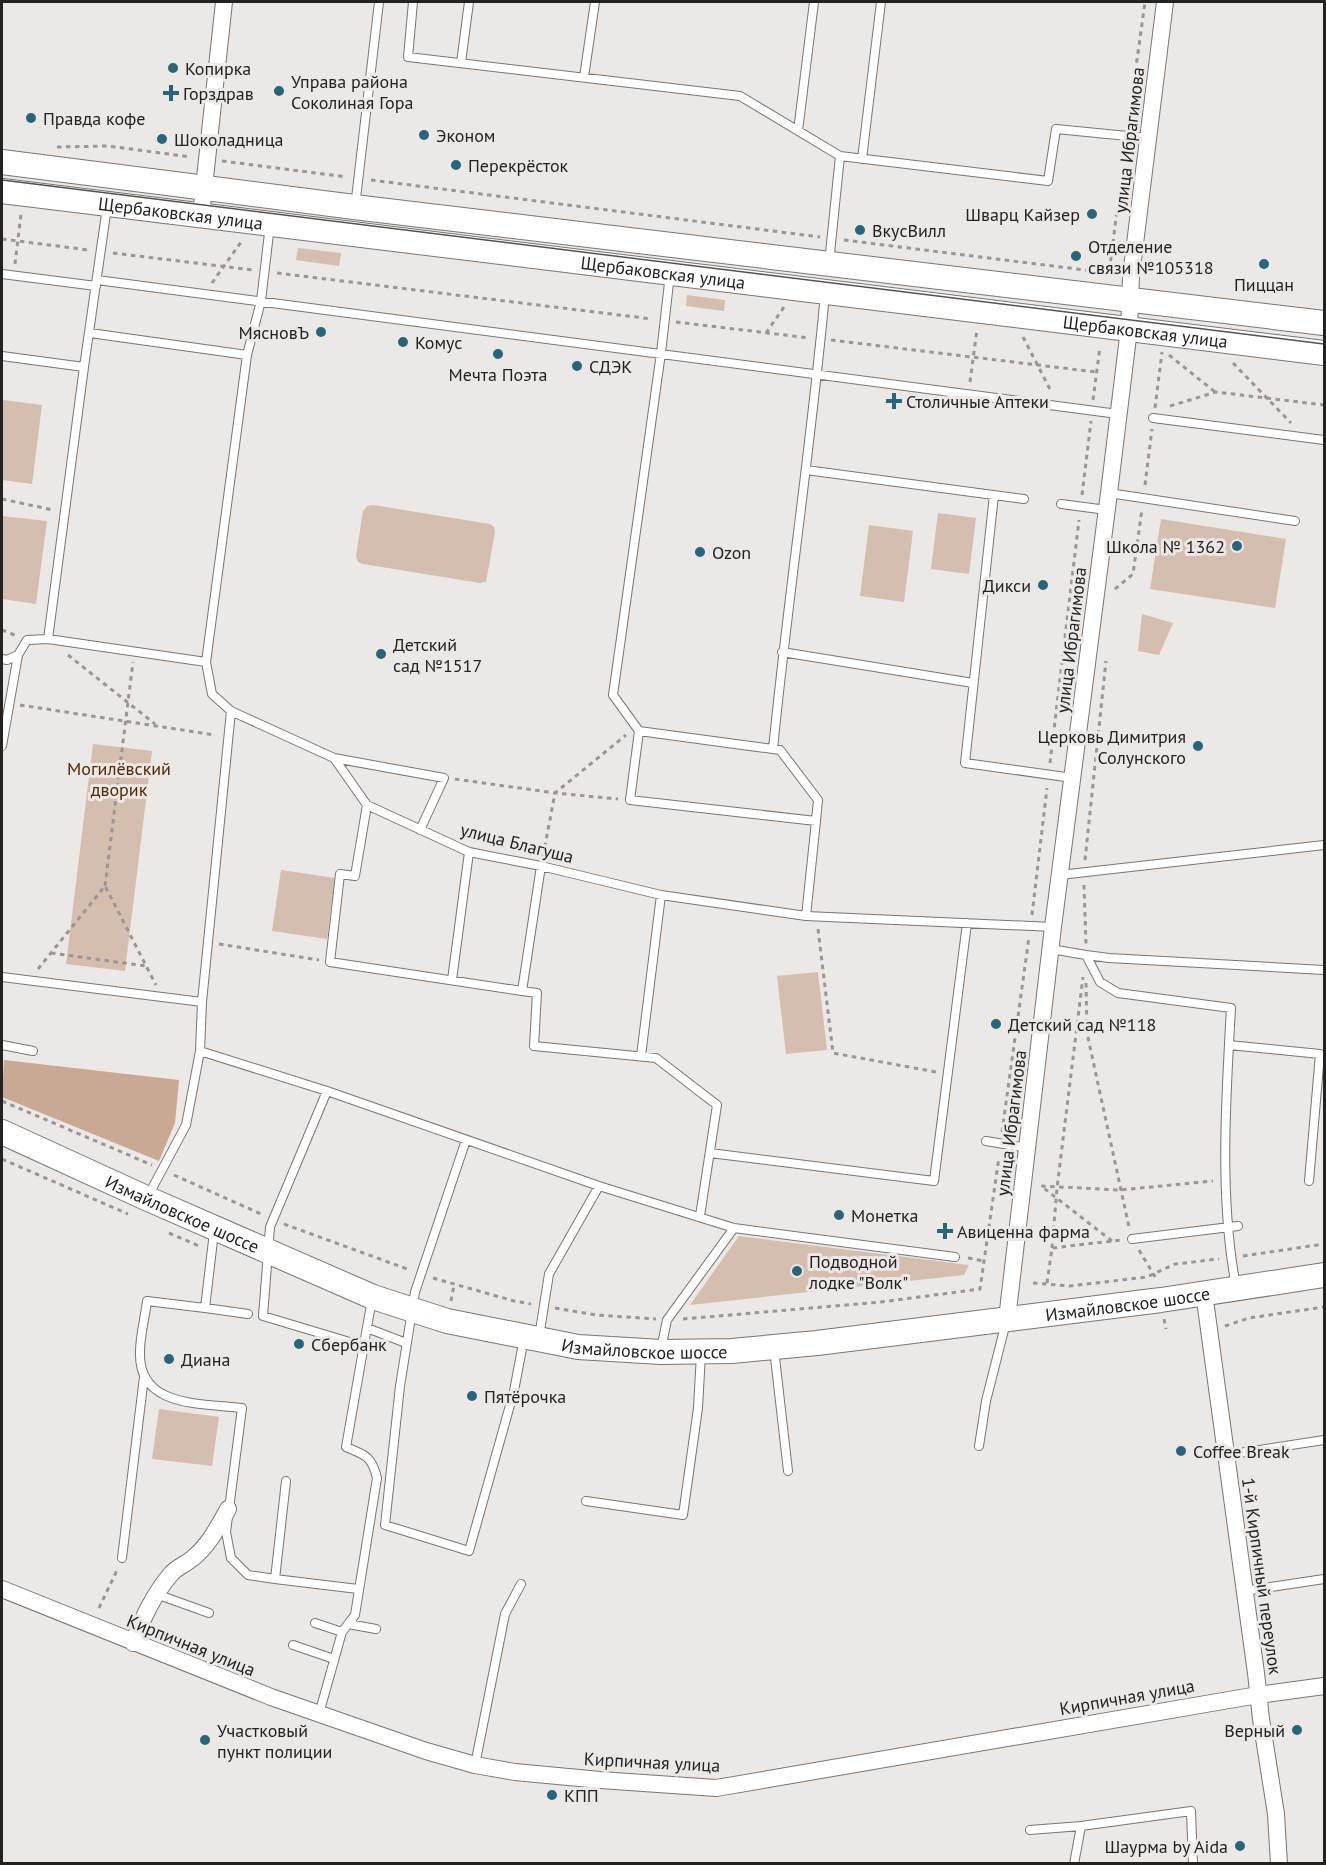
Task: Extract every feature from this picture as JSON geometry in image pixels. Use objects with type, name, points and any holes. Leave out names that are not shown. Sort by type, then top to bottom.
[{"type":"main road","name":"Щербаковская улица","points":[[2,162],[354,207],[1324,323]]},
{"type":"main road","name":"Щербаковская улица","points":[[2,191],[1324,353]]},
{"type":"main road","name":"Измайловское шоссе","points":[[2,1132],[146,1198],[213,1240],[269,1252],[373,1297],[412,1311],[447,1322],[531,1339],[621,1351],[701,1352],[774,1347],[1161,1300],[1324,1275]]},
{"type":"street","points":[[201,216],[224,2]]},
{"type":"street","name":"улица Ибрагимова","points":[[1007,1319],[1050,949],[1119,414],[1129,329],[1129,299],[1165,2]]},
{"type":"street","name":"1-й Кирпичный переулок","points":[[1204,1293],[1276,1814],[1279,1863]]},
{"type":"street","points":[[133,1643],[146,1610],[156,1594],[172,1572],[194,1557],[212,1538],[228,1509]]},
{"type":"street","name":"Кирпичная улица","points":[[2,1589],[133,1643],[318,1714],[426,1752],[475,1765],[515,1772],[600,1780],[716,1788],[1258,1695],[1324,1686]]},
{"type":"lane","points":[[354,207],[379,2]]},
{"type":"lane","points":[[413,2],[408,57],[740,96],[840,156],[1048,181],[1056,129],[1148,138]]},
{"type":"lane","points":[[460,63],[469,2]]},
{"type":"lane","points":[[584,77],[595,2]]},
{"type":"lane","points":[[798,131],[814,2]]},
{"type":"lane","points":[[862,159],[881,2]]},
{"type":"lane","points":[[829,263],[840,156]]},
{"type":"lane","points":[[48,639],[107,204]]},
{"type":"lane","points":[[270,224],[261,301],[247,355],[206,662],[212,694],[231,711],[334,758],[444,778],[420,830]]},
{"type":"lane","points":[[670,273],[613,695],[638,729],[630,800],[816,821]]},
{"type":"lane","points":[[2,274],[261,301],[1119,414]]},
{"type":"lane","points":[[772,749],[818,375],[825,291]]},
{"type":"lane","points":[[90,333],[247,355]]},
{"type":"lane","points":[[2,356],[84,368]]},
{"type":"lane","points":[[1153,418],[1324,440]]},
{"type":"lane","points":[[806,470],[1023,499]]},
{"type":"lane","points":[[994,495],[964,763],[1073,778]]},
{"type":"lane","points":[[1061,504],[1081,507],[1143,497],[1295,521]]},
{"type":"lane","points":[[2,746],[18,654],[27,640],[48,639],[206,662]]},
{"type":"lane","points":[[783,651],[973,683]]},
{"type":"lane","points":[[2,659],[7,660],[18,654]]},
{"type":"lane","points":[[146,1198],[186,1125],[200,1051],[202,1002],[231,711]]},
{"type":"lane","points":[[638,729],[780,750],[818,800],[806,916]]},
{"type":"lane","name":"улица Благуша","points":[[334,758],[367,805],[469,852],[541,866],[661,895],[806,916],[1053,927]]},
{"type":"lane","points":[[367,805],[355,876],[340,874],[330,962],[537,993],[534,1046],[656,1058],[717,1105],[700,1216]]},
{"type":"lane","points":[[1060,874],[1324,845]]},
{"type":"lane","points":[[452,980],[469,852]]},
{"type":"lane","points":[[522,991],[541,866]]},
{"type":"lane","points":[[641,1056],[661,895]]},
{"type":"lane","points":[[710,1153],[934,1181],[967,923]]},
{"type":"lane","points":[[1050,949],[1109,958],[1324,970]]},
{"type":"lane","points":[[1086,955],[1100,982],[1118,993],[1231,1008],[1226,1101],[1227,1227],[1237,1288]]},
{"type":"lane","points":[[2,977],[202,1002]]},
{"type":"lane","points":[[2,1045],[33,1051]]},
{"type":"lane","points":[[1229,1045],[1320,1054],[1309,1181]]},
{"type":"lane","points":[[200,1051],[327,1091],[598,1186],[734,1228],[955,1257]]},
{"type":"lane","points":[[327,1091],[270,1227],[263,1316],[363,1346]]},
{"type":"lane","points":[[940,1133],[951,1135]]},
{"type":"lane","points":[[466,1140],[415,1292],[406,1342],[385,1525],[469,1551],[514,1391],[544,1306],[549,1274],[598,1186]]},
{"type":"lane","points":[[986,1141],[1028,1148]]},
{"type":"lane","points":[[1132,1239],[1238,1226]]},
{"type":"lane","points":[[661,1352],[667,1320],[734,1228]]},
{"type":"lane","points":[[205,1308],[213,1240]]},
{"type":"lane","points":[[318,1714],[342,1632],[355,1616],[377,1478],[374,1466],[367,1455],[346,1447],[373,1297]]},
{"type":"lane","points":[[122,1558],[144,1377],[140,1354],[147,1301],[248,1314]]},
{"type":"lane","points":[[979,1446],[986,1401],[1007,1319]]},
{"type":"lane","points":[[368,1328],[406,1342]]},
{"type":"lane","points":[[774,1347],[788,1471]]},
{"type":"lane","points":[[586,1501],[683,1515],[698,1408],[701,1352]]},
{"type":"lane","points":[[144,1377],[156,1392],[174,1400],[242,1408],[226,1532],[231,1558],[248,1575],[358,1589]]},
{"type":"lane","points":[[1225,1455],[1324,1440]]},
{"type":"lane","points":[[275,1579],[286,1481]]},
{"type":"lane","points":[[1244,1591],[1324,1579]]},
{"type":"lane","points":[[475,1765],[506,1614],[521,1584]]},
{"type":"lane","points":[[156,1594],[209,1613]]},
{"type":"lane","points":[[315,1623],[342,1632]]},
{"type":"lane","points":[[348,1624],[376,1629]]},
{"type":"lane","points":[[293,1645],[334,1659]]},
{"type":"lane","points":[[1030,1830],[1081,1826],[1191,1811],[1194,1863]]},
{"type":"lane","points":[[1074,1863],[1081,1826]]},
{"type":"path","points":[[46,145],[108,146],[198,158]]},
{"type":"path","points":[[216,160],[1109,273]]},
{"type":"path","points":[[14,276],[22,209]]},
{"type":"path","points":[[204,294],[245,236]]},
{"type":"path","points":[[2,239],[1096,372]]},
{"type":"path","points":[[766,333],[786,303]]},
{"type":"path","points":[[968,395],[977,328]]},
{"type":"path","points":[[1021,333],[1059,406]]},
{"type":"path","points":[[2,1101],[162,1169],[273,1220],[420,1274],[494,1296],[544,1306],[596,1315],[667,1320],[881,1302],[980,1288],[1031,926],[1100,343]]},
{"type":"path","points":[[1163,350],[1174,352]]},
{"type":"path","points":[[1163,350],[1154,411],[1216,392],[1324,405]]},
{"type":"path","points":[[1163,350],[1216,392]]},
{"type":"path","points":[[1230,360],[1305,438]]},
{"type":"path","points":[[1114,598],[1115,587],[1134,574],[1153,418]]},
{"type":"path","points":[[2,499],[64,512]]},
{"type":"path","points":[[48,639],[156,725]]},
{"type":"path","points":[[29,980],[105,886],[134,651]]},
{"type":"path","points":[[1107,655],[1083,872],[1087,1033],[1132,1239],[1154,1273],[1166,1329]]},
{"type":"path","points":[[9,703],[229,737]]},
{"type":"path","points":[[541,866],[555,793],[638,729]]},
{"type":"path","points":[[444,778],[555,793],[630,800]]},
{"type":"path","points":[[105,886],[162,996]]},
{"type":"path","points":[[817,916],[833,1053],[947,1073]]},
{"type":"path","points":[[209,942],[330,962]]},
{"type":"path","points":[[51,953],[146,966]]},
{"type":"path","points":[[1047,1283],[1086,955]]},
{"type":"path","points":[[2,1158],[128,1214]]},
{"type":"path","points":[[1112,1241],[1056,1200],[1041,1186],[1120,1190],[1227,1180]]},
{"type":"path","points":[[170,1233],[213,1240]]},
{"type":"path","points":[[1052,1248],[1132,1239]]},
{"type":"path","points":[[1033,1283],[1070,1286],[1147,1276],[1175,1264],[1324,1244]]},
{"type":"path","points":[[955,1257],[984,1261]]},
{"type":"path","points":[[1223,1327],[1249,1318],[1324,1307]]},
{"type":"path","points":[[99,1608],[122,1558]]},
{"type":"green space","points":[[298,248],[341,253],[339,266],[296,260]]},
{"type":"green space","points":[[687,295],[725,300],[724,311],[686,306]]},
{"type":"green space","points":[[3,400],[42,405],[32,484],[2,480]]},
{"type":"green space","points":[[373,505],[490,524],[494,527],[495,532],[486,582],[480,583],[358,562],[356,556],[363,511],[367,506]]},
{"type":"green space","points":[[938,513],[976,518],[969,574],[931,569]]},
{"type":"green space","points":[[2,516],[47,521],[36,604],[2,599]]},
{"type":"green space","points":[[1161,519],[1286,539],[1275,608],[1150,589]]},
{"type":"green space","points":[[869,525],[913,531],[904,602],[860,596]]},
{"type":"green space","points":[[1142,614],[1173,623],[1159,655],[1138,651]]},
{"type":"green space","name":"Могилёвский дворик","points":[[93,744],[152,751],[125,971],[66,964]]},
{"type":"green space","points":[[281,870],[335,878],[327,939],[272,931]]},
{"type":"green space","points":[[818,972],[827,1050],[786,1054],[777,976]]},
{"type":"green space","points":[[739,1236],[969,1265],[964,1275],[690,1305]]},
{"type":"green space","points":[[159,1409],[219,1417],[212,1466],[152,1459]]},
{"type":"shaded area","points":[[4,1060],[179,1080],[175,1123],[159,1161],[2,1097]]},
{"type":"tram line","points":[[2,180],[1324,344]]},
{"type":"place","name":"Копирка","points":[[173,68]]},
{"type":"place","name":"Управа района Соколиная Гора","points":[[279,91]]},
{"type":"place","name":"Горздрав","points":[[171,93]]},
{"type":"place","name":"Правда кофе","points":[[31,118]]},
{"type":"place","name":"Эконом","points":[[424,135]]},
{"type":"place","name":"Шоколадница","points":[[162,139]]},
{"type":"place","name":"Перекрёсток","points":[[456,165]]},
{"type":"place","name":"Шварц Кайзер","points":[[1092,214]]},
{"type":"place","name":"ВкусВилл","points":[[860,230]]},
{"type":"place","name":"Отделение связи №105318","points":[[1076,256]]},
{"type":"place","name":"Пиццан","points":[[1264,264]]},
{"type":"place","name":"МясновЪ","points":[[321,332]]},
{"type":"place","name":"Комус","points":[[403,342]]},
{"type":"place","name":"Мечта Поэта","points":[[498,354]]},
{"type":"place","name":"СДЭК","points":[[577,366]]},
{"type":"place","name":"Столичные Аптеки","points":[[894,401]]},
{"type":"place","name":"Школа № 1362","points":[[1237,546]]},
{"type":"place","name":"Ozon","points":[[700,552]]},
{"type":"place","name":"Дикси","points":[[1043,585]]},
{"type":"place","name":"Детский сад №1517","points":[[381,654]]},
{"type":"place","name":"Церковь Димитрия Солунского","points":[[1198,746]]},
{"type":"place","name":"Детский сад №118","points":[[996,1024]]},
{"type":"place","name":"Монетка","points":[[839,1215]]},
{"type":"place","name":"Авиценна фарма","points":[[945,1231]]},
{"type":"place","name":"Подводной лодке \"Волк\"","points":[[797,1271]]},
{"type":"place","name":"Сбербанк","points":[[299,1344]]},
{"type":"place","name":"Диана","points":[[169,1359]]},
{"type":"place","name":"Пятёрочка","points":[[472,1396]]},
{"type":"place","name":"Coffee Break","points":[[1181,1451]]},
{"type":"place","name":"Верный","points":[[1297,1730]]},
{"type":"place","name":"Участковый пункт полиции","points":[[205,1740]]},
{"type":"place","name":"КПП","points":[[552,1795]]},
{"type":"place","name":"Шаурма by Aida","points":[[1240,1846]]}]
